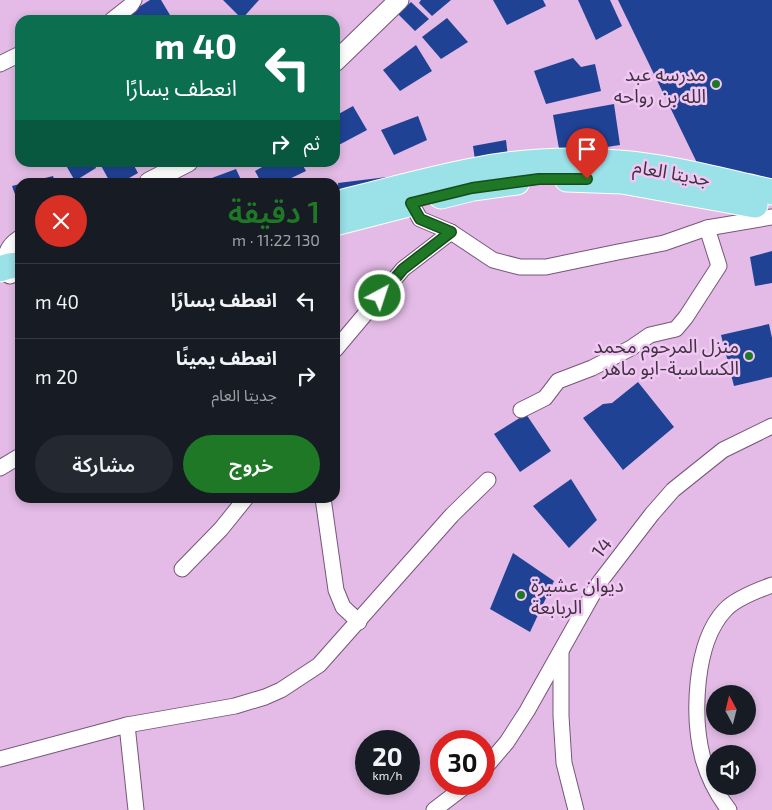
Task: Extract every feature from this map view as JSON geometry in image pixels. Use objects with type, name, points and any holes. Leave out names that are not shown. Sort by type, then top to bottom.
[{"type":"main road","name":"جديتا العام","points":[[340,221],[472,171],[538,162],[585,161],[669,169],[772,192]]},
{"type":"main road","name":"جديتا العام","points":[[340,203],[539,179],[587,179],[622,181],[772,208]]},
{"type":"street","points":[[118,15],[134,0]]},
{"type":"street","points":[[340,57],[399,0]]},
{"type":"street","points":[[0,64],[15,56]]},
{"type":"street","points":[[157,178],[178,167]]},
{"type":"street","points":[[408,195],[420,219],[451,232],[493,260],[520,267],[546,267],[664,243],[707,228],[772,217]]},
{"type":"street","points":[[521,410],[544,398],[558,381],[592,368],[631,348],[650,335],[676,329],[686,317],[718,266],[707,228]]},
{"type":"street","points":[[340,344],[403,269],[451,232]]},
{"type":"street","points":[[10,270],[9,249],[15,244]]},
{"type":"street","name":"14","points":[[576,810],[564,763],[561,716],[561,651],[598,583],[673,490],[723,450],[772,426]]},
{"type":"street","points":[[0,468],[15,459]]},
{"type":"street","points":[[0,759],[126,725],[235,706],[273,694],[299,680],[319,666],[452,515],[488,480]]},
{"type":"street","points":[[182,569],[221,529],[242,503]]},
{"type":"street","points":[[324,503],[336,590],[343,607],[359,622]]},
{"type":"street","points":[[728,810],[713,784],[703,759],[698,728],[700,666],[708,636],[726,609],[759,590],[772,585]]},
{"type":"street","points":[[495,755],[512,734],[536,697],[561,651]]},
{"type":"street","points":[[126,725],[136,810]]},
{"type":"street","points":[[434,810],[454,795]]},
{"type":"building","points":[[150,0],[161,0],[170,15],[126,15]]},
{"type":"building","points":[[223,0],[259,0],[246,15],[238,15]]},
{"type":"building","points":[[421,0],[451,0],[432,16],[419,3]]},
{"type":"building","points":[[493,0],[543,0],[546,6],[507,25]]},
{"type":"building","points":[[578,0],[610,0],[622,26],[596,40]]},
{"type":"building","name":"مدرسه عبد الله بن رواحه","points":[[618,0],[772,0],[772,185],[700,169]]},
{"type":"building","points":[[411,2],[429,19],[415,31],[398,14]]},
{"type":"building","points":[[447,18],[468,42],[441,59],[422,37]]},
{"type":"building","points":[[416,45],[432,71],[400,91],[383,70]]},
{"type":"building","points":[[573,58],[581,67],[595,64],[601,91],[546,104],[534,71]]},
{"type":"building","points":[[614,104],[620,145],[560,154],[553,115]]},
{"type":"building","points":[[353,106],[367,130],[340,144],[340,113]]},
{"type":"building","points":[[418,116],[427,140],[394,155],[381,130]]},
{"type":"building","points":[[506,140],[508,157],[475,160],[473,146]]},
{"type":"building","points":[[67,167],[96,167],[80,178],[73,178]]},
{"type":"building","points":[[102,167],[135,167],[138,173],[129,178],[108,178]]},
{"type":"building","points":[[262,167],[304,167],[306,171],[291,178],[259,178],[255,171]]},
{"type":"building","points":[[236,169],[240,178],[212,178]]},
{"type":"building","points":[[395,176],[340,198],[340,183]]},
{"type":"building","points":[[772,251],[772,283],[755,286],[750,257]]},
{"type":"building","name":"منزل المرحوم محمد الكساسبة-ابو ماهر","points":[[769,324],[772,338],[772,377],[734,386],[721,335]]},
{"type":"building","points":[[638,382],[674,427],[623,470],[583,418],[603,404],[612,403]]},
{"type":"building","points":[[526,414],[551,451],[520,472],[494,434]]},
{"type":"building","points":[[571,479],[597,520],[569,548],[533,506]]},
{"type":"building","name":"ديوان عشيرة الربابعة","points":[[513,553],[554,581],[530,632],[490,609]]},
{"type":"place","name":"مدرسه عبد الله بن رواحه","points":[[716,84]]},
{"type":"place","name":"منزل المرحوم محمد الكساسبة-ابو ماهر","points":[[749,356]]},
{"type":"place","name":"ديوان عشيرة الربابعة","points":[[521,595]]},
{"type":"route","points":[[380,296],[403,269],[451,232],[420,219],[411,203],[472,188],[539,179],[587,179]]}]
